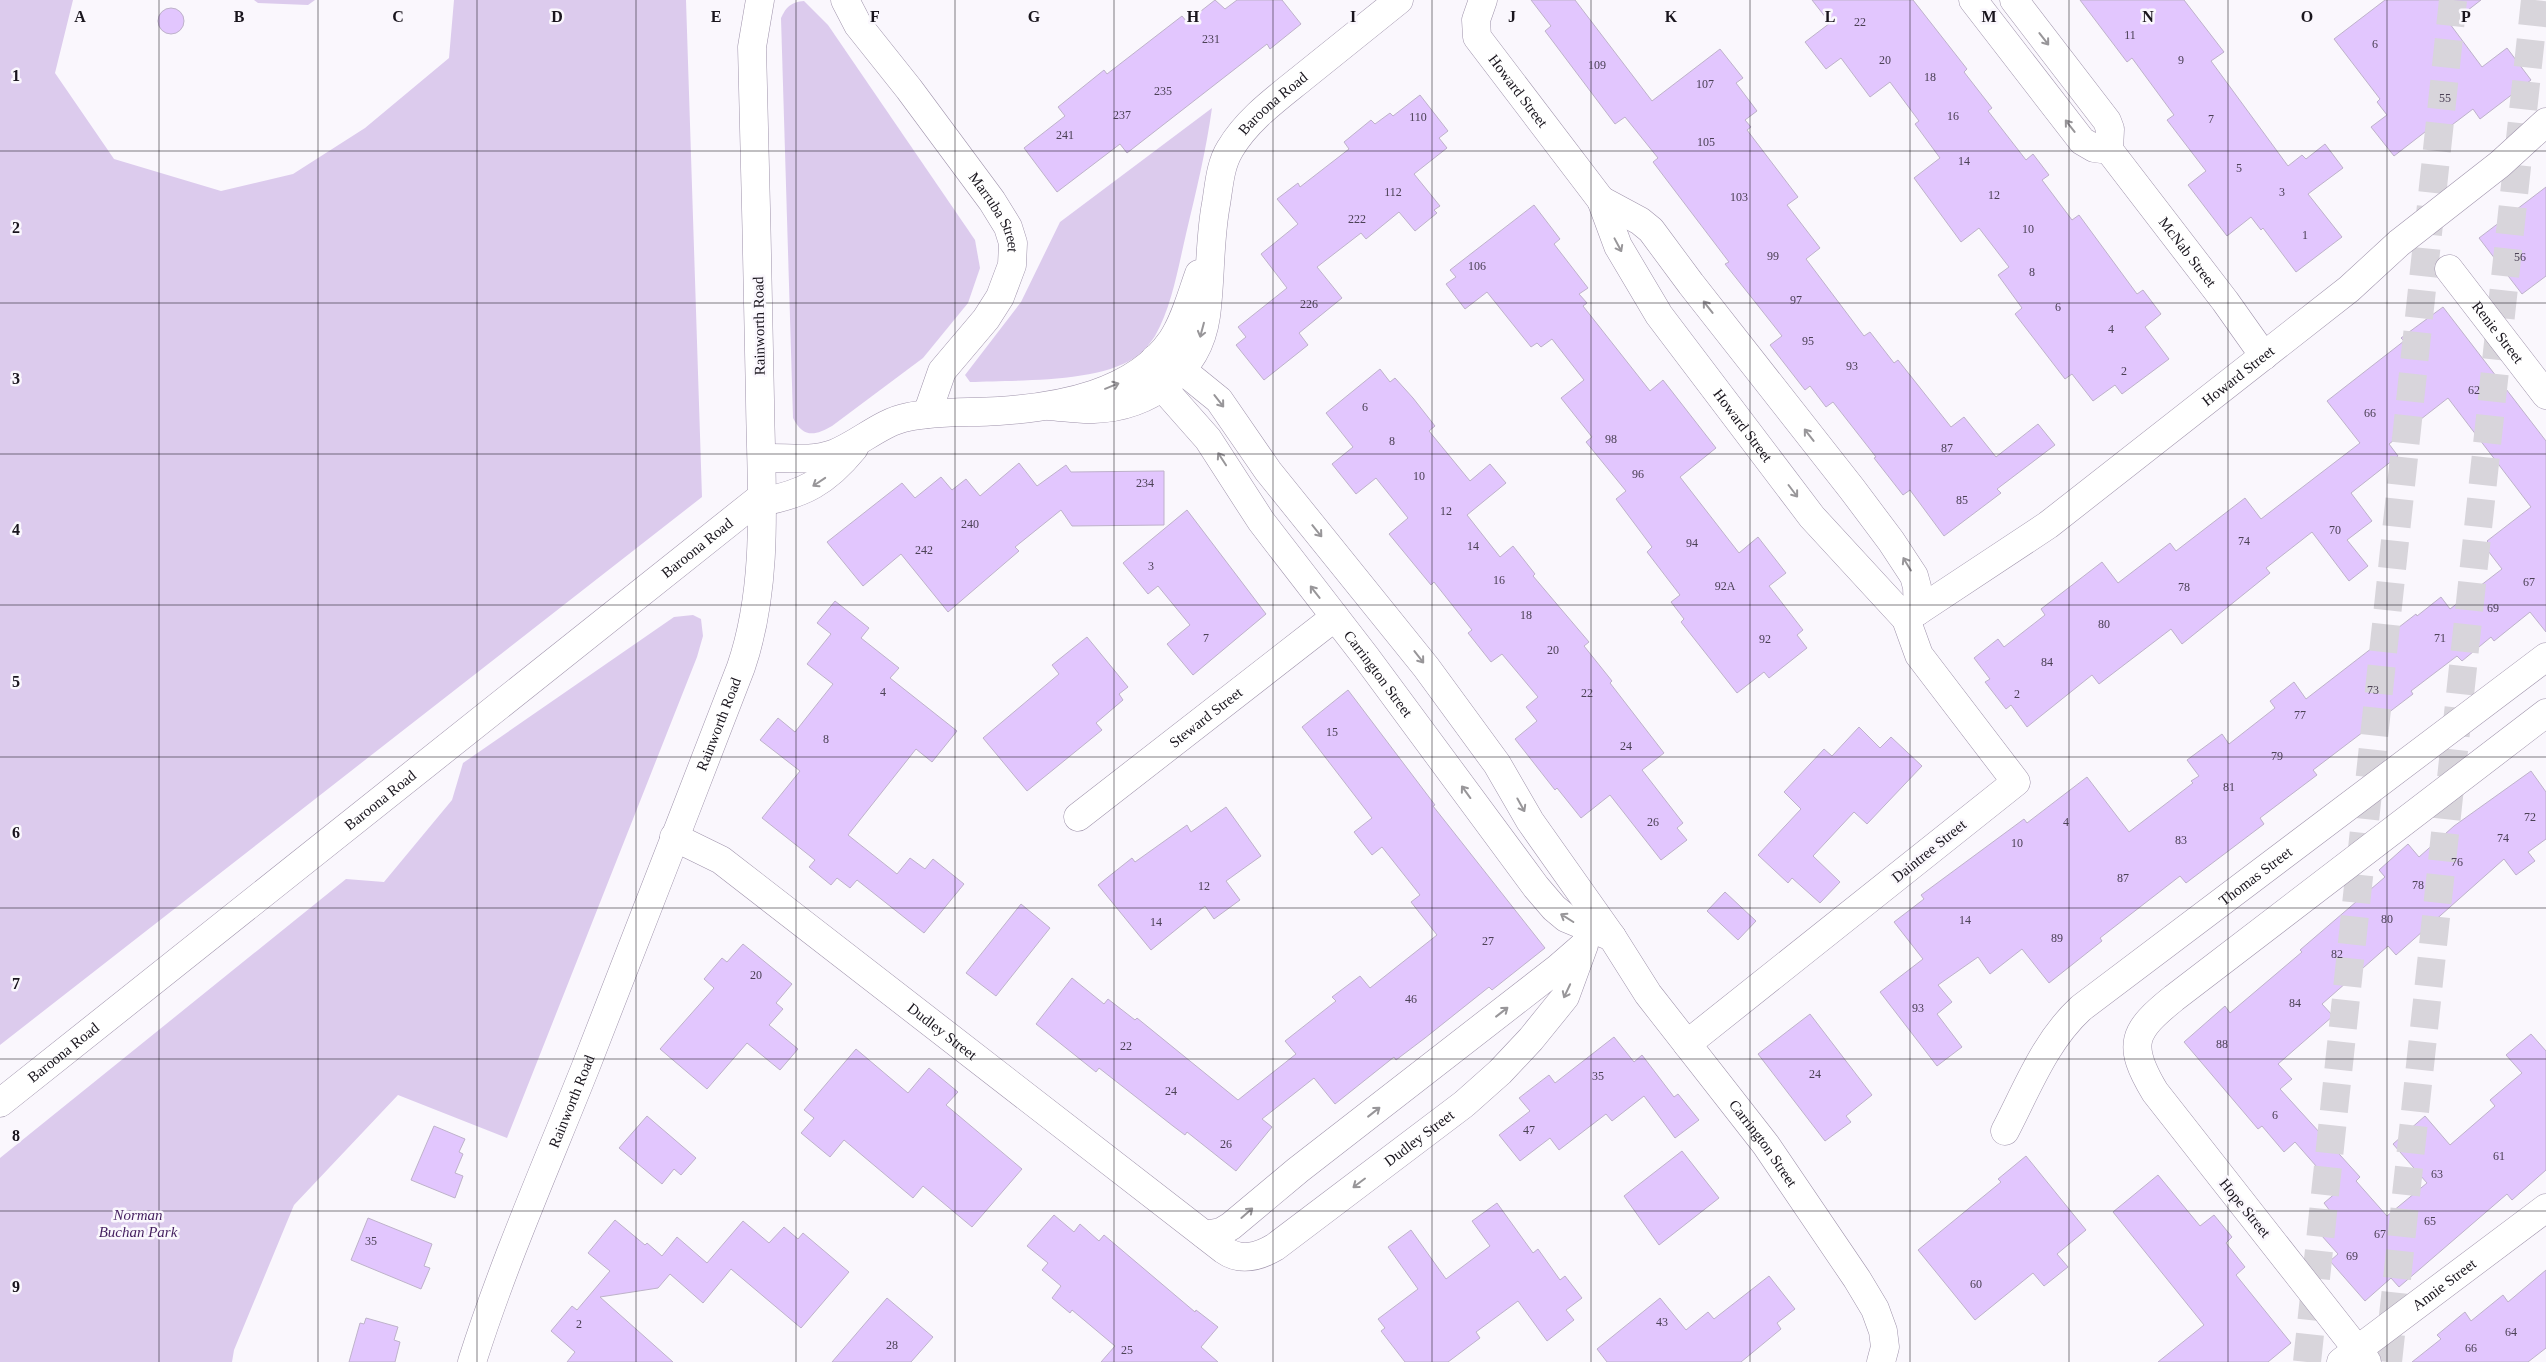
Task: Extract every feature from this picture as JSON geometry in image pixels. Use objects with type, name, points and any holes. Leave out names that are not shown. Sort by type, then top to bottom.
[{"type":"street","name":"Rainworth Road","points":[[472,1362],[487,1315],[587,1065],[745,655],[758,592],[761,559],[760,500],[762,458],[752,47],[742,0]]},
{"type":"street","name":"Rainworth Road","points":[[752,47],[760,0]]},
{"type":"street","name":"Marruba Street","points":[[824,0],[858,25]]},
{"type":"street","name":"Marruba Street","points":[[845,0],[858,25],[909,89],[992,202],[1008,227],[1013,243],[1012,265],[1000,297],[986,319],[942,371],[926,414]]},
{"type":"street","name":"Baroona Road","points":[[762,458],[816,458],[840,451],[898,420],[926,414],[1049,406],[1094,409],[1114,407],[1141,400],[1173,378],[1196,348],[1203,330],[1209,246],[1223,165],[1239,135],[1272,103],[1399,0]]},
{"type":"street","name":"Howard Street","points":[[1483,0],[1476,20],[1477,37],[1600,200],[1618,246],[1662,320],[1812,517],[1912,615]]},
{"type":"street","points":[[1973,0],[2082,141],[2094,148],[2109,150],[2110,130],[2107,121],[2014,0]]},
{"type":"street","name":"Howard Street","points":[[1912,615],[2048,525],[2349,289],[2399,243],[2500,164],[2546,122]]},
{"type":"street","name":"McNab Street","points":[[2109,150],[2225,301],[2264,356]]},
{"type":"street","name":"Howard Street","points":[[1600,200],[1640,221],[1651,230],[1691,284],[1852,489],[1891,541],[1914,576],[1917,587],[1912,615]]},
{"type":"street","name":"Baroona Road","points":[[1049,406],[1114,386],[1133,376],[1155,359],[1172,339],[1180,325],[1209,246]]},
{"type":"street","name":"Renie Street","points":[[2450,269],[2546,395]]},
{"type":"street","points":[[1155,359],[1173,378]]},
{"type":"street","name":"Carrington Street","points":[[1173,378],[1261,521],[1551,904],[1569,920],[1599,934]]},
{"type":"street","name":"Carrington Street","points":[[1173,378],[1218,400],[1268,471],[1426,668],[1497,764],[1599,934],[1766,1145],[1862,1286],[1875,1309],[1883,1331],[1885,1347],[1881,1362]]},
{"type":"street","name":"Baroona Road","points":[[0,1103],[760,500],[794,494],[816,485],[867,437]]},
{"type":"street","name":"Daintree Street","points":[[1687,1044],[2016,782],[1919,655],[1912,615]]},
{"type":"street","name":"Steward Street","points":[[1078,817],[1335,617]]},
{"type":"street","name":"Thomas Street","points":[[2005,1131],[2056,1035],[2081,1008],[2546,658]]},
{"type":"street","name":"Hope Street","points":[[2355,1358],[2168,1111],[2147,1078],[2136,1046],[2140,1032],[2156,1012],[2546,713]]},
{"type":"street","name":"Dudley Street","points":[[674,837],[721,860],[1228,1253],[1240,1257],[1257,1256],[1268,1251],[1448,1116],[1500,1072],[1552,1014],[1568,990],[1599,934]]},
{"type":"street","points":[[1205,1235],[1221,1232],[1231,1226],[1298,1170],[1599,934]]},
{"type":"street","name":"Annie Street","points":[[2355,1358],[2546,1208]]},
{"type":"green space","points":[[0,0],[73,0],[55,73],[114,159],[221,191],[293,174],[365,128],[449,58],[454,0],[686,0],[702,497],[0,1045]]},
{"type":"green space","points":[[254,0],[315,0],[308,5],[258,3]]},
{"type":"green space","points":[[804,1],[828,25],[975,240],[980,268],[968,303],[923,358],[832,426],[815,433],[805,432],[793,418],[781,18],[789,6]]},
{"type":"green space","points":[[1212,108],[1207,140],[1174,286],[1161,324],[1148,345],[1134,358],[1099,372],[1055,379],[970,382],[965,375],[1021,302],[1060,222]]},
{"type":"green space","name":"Norman Buchan Park","points":[[693,615],[701,619],[703,636],[697,657],[507,1138],[398,1095],[294,1205],[234,1350],[232,1362],[0,1362],[0,1158],[346,879],[384,882],[452,800],[463,763],[674,617]]},
{"type":"building","points":[[1215,0],[1225,9],[1237,0],[1282,0],[1301,24],[1270,49],[1267,44],[1127,153],[1120,144],[1057,192],[1024,148],[1065,116],[1058,107],[1104,70],[1107,74],[1182,16],[1187,22]]},
{"type":"building","points":[[1531,0],[1575,0],[1652,101],[1720,49],[1743,78],[1736,83],[1757,111],[1745,120],[1751,127],[1747,130],[1798,197],[1787,205],[1820,248],[1806,259],[1864,336],[1870,332],[1894,363],[1898,360],[1951,427],[1964,417],[1996,457],[2038,424],[2055,445],[1997,489],[2001,493],[1944,536],[1910,490],[1903,495],[1833,402],[1826,407],[1810,386],[1805,390],[1770,345],[1782,336],[1725,264],[1729,262],[1653,162],[1658,158],[1625,117],[1615,124],[1545,31],[1551,26]]},
{"type":"building","points":[[1812,0],[1913,0],[1967,69],[1964,72],[1992,108],[1988,111],[2026,160],[2033,154],[2049,175],[2042,180],[2072,220],[2079,215],[2137,294],[2143,290],[2161,314],[2145,327],[2169,359],[2122,394],[2115,385],[2093,401],[2072,374],[2065,379],[2015,314],[2022,308],[1998,275],[2009,267],[1979,228],[1961,242],[1914,178],[1940,158],[1915,124],[1919,121],[1890,82],[1870,97],[1841,58],[1826,69],[1805,42],[1830,23]]},
{"type":"building","points":[[2080,0],[2184,0],[2224,52],[2211,61],[2288,166],[2302,155],[2306,159],[2325,144],[2343,168],[2308,194],[2342,237],[2296,272],[2263,228],[2261,230],[2251,217],[2227,236],[2188,185],[2206,171],[2167,120],[2174,115],[2132,58],[2127,62]]},
{"type":"building","points":[[2385,0],[2481,0],[2450,24],[2482,67],[2507,48],[2531,80],[2480,119],[2473,109],[2440,134],[2434,125],[2394,156],[2371,127],[2387,115],[2377,102],[2380,99],[2334,39]]},
{"type":"building","points":[[171,8],[181,11],[184,21],[181,31],[171,34],[161,31],[158,21],[161,11]]},
{"type":"building","points":[[1420,95],[1448,131],[1439,138],[1447,148],[1414,174],[1440,206],[1434,210],[1437,213],[1415,231],[1399,212],[1366,239],[1361,233],[1317,267],[1342,298],[1299,333],[1308,345],[1264,380],[1236,345],[1246,337],[1238,327],[1287,288],[1261,254],[1298,224],[1277,199],[1298,183],[1300,187],[1349,149],[1344,142],[1371,120],[1375,124],[1390,113],[1393,116]]},
{"type":"building","points":[[2546,187],[2546,276],[2522,294],[2479,238]]},
{"type":"building","points":[[1534,205],[1560,239],[1554,244],[1588,288],[1579,294],[1587,303],[1583,306],[1650,391],[1663,380],[1716,448],[1680,477],[1739,553],[1758,537],[1786,573],[1769,586],[1803,630],[1797,635],[1807,648],[1769,678],[1764,672],[1737,693],[1681,622],[1684,619],[1671,602],[1680,595],[1647,552],[1652,547],[1616,499],[1626,491],[1586,442],[1592,437],[1561,398],[1584,380],[1552,339],[1541,347],[1537,343],[1531,347],[1487,292],[1465,309],[1446,284],[1456,277],[1450,270]]},
{"type":"building","points":[[2443,307],[2546,441],[2546,632],[2530,612],[2494,641],[2491,637],[2462,661],[2457,656],[2411,691],[2413,694],[2313,770],[2317,775],[2260,818],[2264,824],[2186,883],[2180,876],[2100,938],[2102,941],[2049,983],[2022,949],[1990,974],[1978,957],[1938,985],[1952,1002],[1937,1014],[1962,1047],[1937,1066],[1880,992],[1923,959],[1894,922],[1924,899],[1921,895],[2024,819],[2027,823],[2087,777],[2129,832],[2193,783],[2191,781],[2199,776],[2187,760],[2222,734],[2229,744],[2275,708],[2270,701],[2294,682],[2306,699],[2416,614],[2417,616],[2441,597],[2450,609],[2502,569],[2485,547],[2490,544],[2487,541],[2531,507],[2448,398],[2389,444],[2398,456],[2351,493],[2372,521],[2347,540],[2368,566],[2349,581],[2312,532],[2266,568],[2270,573],[2182,644],[2171,629],[2099,684],[2092,675],[2027,727],[2011,705],[2006,709],[1985,682],[1990,679],[1974,658],[1998,639],[2004,647],[2045,615],[2041,609],[2102,562],[2118,583],[2170,543],[2176,551],[2245,498],[2261,519],[2360,443],[2327,401],[2404,341],[2401,338]]},
{"type":"building","points":[[1380,369],[1390,382],[1395,378],[1413,398],[1435,426],[1429,431],[1470,481],[1490,464],[1506,483],[1467,515],[1500,557],[1513,546],[1535,574],[1533,576],[1589,642],[1584,646],[1664,753],[1642,770],[1683,823],[1677,828],[1687,840],[1661,860],[1610,795],[1581,818],[1557,788],[1555,790],[1515,739],[1537,721],[1526,707],[1538,697],[1502,654],[1491,662],[1468,633],[1472,630],[1434,582],[1431,585],[1389,534],[1408,518],[1376,478],[1356,494],[1332,464],[1353,447],[1326,413]]},
{"type":"building","points":[[1019,463],[1037,486],[1066,465],[1071,472],[1164,471],[1164,525],[1072,526],[1061,510],[1015,547],[1019,551],[948,612],[901,554],[863,586],[827,542],[902,483],[915,498],[941,477],[952,490],[966,479],[980,496]]},
{"type":"building","points":[[1187,510],[1266,614],[1193,675],[1167,644],[1190,625],[1158,586],[1148,594],[1123,563]]},
{"type":"building","points":[[835,601],[869,628],[861,638],[899,668],[890,678],[957,731],[932,762],[916,749],[848,835],[897,874],[910,858],[925,869],[933,859],[964,884],[924,933],[857,880],[850,888],[837,878],[831,885],[809,867],[815,860],[762,818],[800,771],[760,740],[778,718],[795,732],[833,684],[807,664],[831,634],[817,623]]},
{"type":"building","points":[[1087,637],[1128,687],[1119,694],[1123,700],[1096,723],[1102,730],[1027,791],[983,738],[1059,674],[1052,665]]},
{"type":"building","points":[[1348,690],[1435,805],[1433,806],[1545,948],[1492,990],[1489,987],[1396,1060],[1394,1057],[1335,1104],[1314,1078],[1262,1119],[1272,1127],[1236,1171],[1187,1132],[1185,1135],[1173,1126],[1099,1068],[1096,1072],[1036,1024],[1072,978],[1104,1004],[1108,999],[1135,1020],[1137,1018],[1238,1100],[1296,1054],[1285,1041],[1336,1001],[1332,997],[1360,976],[1370,988],[1437,935],[1411,902],[1420,895],[1382,847],[1372,855],[1354,832],[1372,818],[1302,727]]},
{"type":"building","points":[[1859,727],[1880,748],[1891,737],[1922,766],[1867,824],[1854,812],[1813,856],[1840,882],[1820,903],[1792,878],[1788,883],[1758,855],[1801,809],[1784,792],[1824,749],[1832,756]]},
{"type":"building","points":[[2531,771],[2546,792],[2546,839],[2528,852],[2535,861],[2516,875],[2504,859],[2396,955],[2388,946],[2322,1004],[2333,1016],[2278,1064],[2292,1079],[2280,1089],[2360,1177],[2356,1181],[2387,1216],[2427,1183],[2393,1144],[2425,1116],[2450,1145],[2495,1106],[2490,1100],[2522,1073],[2506,1055],[2531,1034],[2546,1051],[2546,1170],[2512,1200],[2507,1194],[2399,1287],[2391,1278],[2365,1301],[2330,1261],[2338,1254],[2313,1226],[2330,1211],[2324,1203],[2338,1191],[2295,1142],[2284,1152],[2262,1126],[2258,1129],[2184,1042],[2225,1006],[2230,1013],[2302,952],[2300,950],[2385,877],[2379,870],[2408,844],[2419,857],[2454,826]]},
{"type":"building","points":[[1226,807],[1261,856],[1226,881],[1240,900],[1214,919],[1205,906],[1151,950],[1098,885],[1132,858],[1135,862],[1187,825],[1191,832]]},
{"type":"building","points":[[1725,892],[1756,921],[1738,940],[1707,911]]},
{"type":"building","points":[[1021,904],[1050,928],[996,996],[966,973]]},
{"type":"building","points":[[743,944],[792,984],[776,1003],[783,1009],[769,1025],[798,1049],[780,1070],[747,1043],[707,1089],[660,1049],[714,988],[704,979],[722,958],[727,962]]},
{"type":"building","points":[[1810,1014],[1872,1095],[1846,1116],[1851,1122],[1825,1141],[1758,1054]]},
{"type":"building","points":[[1614,1037],[1634,1062],[1642,1055],[1674,1097],[1678,1094],[1699,1120],[1675,1138],[1644,1096],[1612,1121],[1606,1114],[1559,1150],[1550,1138],[1520,1161],[1499,1135],[1530,1111],[1519,1098],[1549,1075],[1555,1083]]},
{"type":"building","points":[[856,1049],[908,1093],[929,1068],[958,1092],[946,1105],[1022,1169],[972,1227],[923,1186],[913,1198],[844,1140],[830,1157],[801,1133],[814,1118],[804,1110]]},
{"type":"building","points":[[647,1116],[696,1158],[681,1175],[674,1169],[662,1184],[619,1148]]},
{"type":"building","points":[[434,1126],[465,1139],[459,1152],[463,1154],[455,1173],[463,1176],[455,1198],[411,1180]]},
{"type":"building","points":[[1682,1151],[1719,1198],[1659,1245],[1624,1196]]},
{"type":"building","points":[[2026,1156],[2086,1230],[2057,1254],[2068,1267],[2044,1286],[2033,1273],[1975,1320],[1918,1250],[2001,1182],[1998,1179]]},
{"type":"building","points":[[2158,1175],[2200,1226],[2214,1215],[2232,1237],[2226,1243],[2245,1267],[2236,1275],[2291,1343],[2268,1362],[2158,1362],[2204,1325],[2113,1212]]},
{"type":"building","points":[[1497,1203],[1533,1253],[1538,1249],[1560,1280],[1565,1276],[1582,1298],[1566,1310],[1574,1320],[1547,1341],[1518,1301],[1476,1332],[1480,1338],[1448,1362],[1405,1362],[1381,1331],[1385,1328],[1378,1319],[1418,1289],[1388,1247],[1411,1230],[1446,1279],[1490,1246],[1472,1221]]},
{"type":"building","points":[[1054,1215],[1074,1232],[1080,1224],[1099,1241],[1104,1235],[1195,1312],[1196,1310],[1218,1327],[1201,1347],[1218,1362],[1101,1362],[1115,1346],[1072,1310],[1070,1313],[1052,1298],[1061,1286],[1042,1270],[1048,1263],[1027,1246]]},
{"type":"building","points":[[368,1218],[432,1244],[424,1266],[430,1268],[421,1289],[351,1260]]},
{"type":"building","points":[[615,1220],[645,1245],[647,1243],[662,1256],[677,1237],[707,1263],[743,1221],[769,1243],[784,1227],[798,1239],[803,1233],[849,1272],[801,1328],[731,1269],[703,1303],[670,1274],[658,1288],[600,1297],[673,1362],[567,1362],[575,1352],[551,1331],[572,1306],[577,1310],[610,1271],[588,1253]]},
{"type":"building","points":[[2546,1270],[2546,1348],[2528,1362],[2412,1362],[2441,1339],[2437,1335],[2465,1312],[2471,1321],[2503,1295],[2508,1302]]},
{"type":"building","points":[[1769,1276],[1795,1309],[1777,1323],[1781,1329],[1741,1362],[1607,1362],[1597,1349],[1660,1298],[1686,1330],[1708,1312],[1714,1319]]},
{"type":"building","points":[[887,1298],[933,1337],[911,1362],[832,1362]]},
{"type":"building","points":[[366,1318],[398,1327],[394,1340],[400,1342],[395,1362],[349,1362],[360,1323],[364,1324]]},
{"type":"tunnel","points":[[2307,1362],[2453,0]]},
{"type":"tunnel","points":[[2388,1362],[2535,0]]}]
